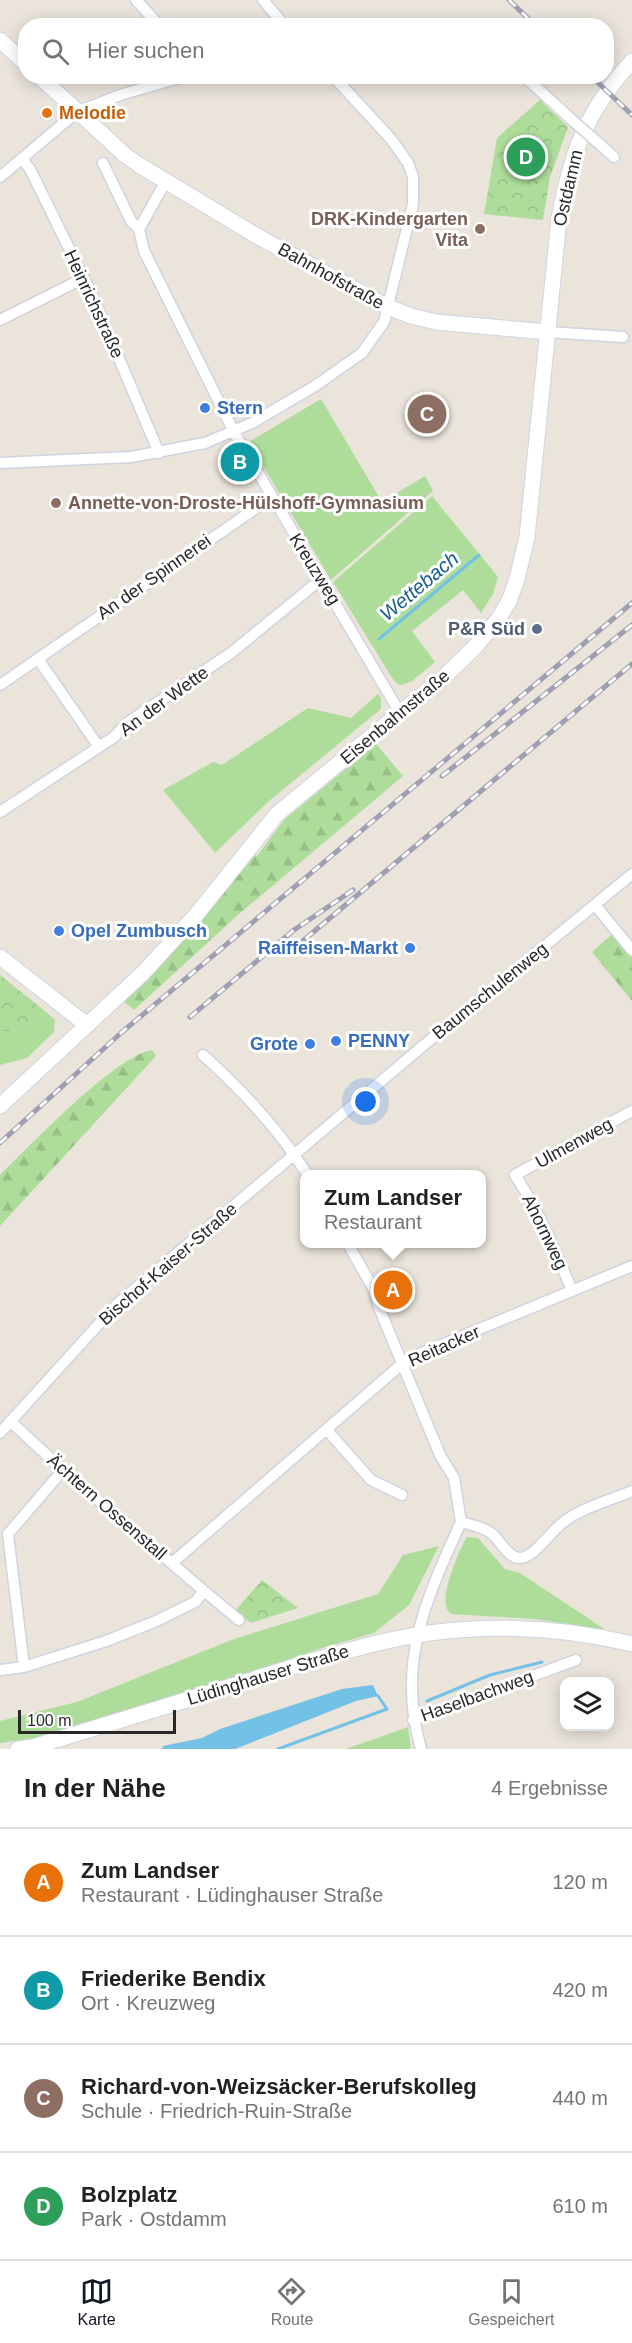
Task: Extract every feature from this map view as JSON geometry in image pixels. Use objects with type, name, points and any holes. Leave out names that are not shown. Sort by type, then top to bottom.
[{"type":"street","points":[[136,0],[153,18]]},
{"type":"street","points":[[263,0],[278,18]]},
{"type":"street","points":[[0,40],[18,57]]},
{"type":"street","name":"Ostdamm","points":[[614,81],[632,62]]},
{"type":"street","points":[[47,84],[77,112]]},
{"type":"street","points":[[0,177],[77,112],[120,95],[159,84]]},
{"type":"street","points":[[0,464],[110,459],[159,453],[205,443],[234,432],[315,386],[362,353],[381,329],[413,204],[413,177],[408,162],[391,139],[340,84]]},
{"type":"street","points":[[533,84],[614,157]]},
{"type":"street","name":"Ostdamm","points":[[548,332],[560,219],[571,162],[587,123],[611,84]]},
{"type":"street","name":"Bahnhofstraße","points":[[77,112],[125,155],[166,181],[257,236],[387,307],[411,316],[436,321],[623,337]]},
{"type":"street","name":"Heinrichstraße","points":[[22,159],[30,169],[84,278],[159,453]]},
{"type":"street","name":"Kreuzweg","points":[[102,163],[131,221],[139,229],[144,251],[234,432],[321,580],[336,601],[400,713]]},
{"type":"street","points":[[139,229],[166,181]]},
{"type":"street","points":[[0,320],[84,278]]},
{"type":"street","name":"Eisenbahnstraße","points":[[87,1025],[143,973],[196,915],[277,814],[400,713],[476,646],[499,618],[509,601],[517,579],[527,537],[548,332]]},
{"type":"street","name":"An der Spinnerei","points":[[0,685],[272,497]]},
{"type":"street","name":"An der Wette","points":[[0,812],[114,737],[127,723],[231,653],[321,580]]},
{"type":"street","points":[[38,659],[99,747]]},
{"type":"street","name":"Baumschulenweg","points":[[294,1155],[632,874]]},
{"type":"street","points":[[595,905],[632,950]]},
{"type":"street","points":[[0,957],[87,1025],[0,1106]]},
{"type":"street","points":[[203,1055],[226,1076],[304,1170]]},
{"type":"street","name":"Ulmenweg","points":[[515,1175],[632,1111]]},
{"type":"street","name":"Bischof-Kaiser-Straße","points":[[0,1432],[108,1312],[294,1155]]},
{"type":"street","name":"Ahornweg","points":[[515,1175],[540,1216],[572,1290]]},
{"type":"street","points":[[350,1248],[373,1288],[440,1455],[454,1478],[461,1522],[427,1600],[416,1635],[413,1720],[421,1749]]},
{"type":"street","name":"Reitacker","points":[[172,1563],[403,1363],[424,1352],[632,1266]]},
{"type":"street","name":"Ächtern Ossenstall","points":[[10,1421],[63,1470],[239,1620]]},
{"type":"street","points":[[327,1430],[371,1480],[402,1495]]},
{"type":"street","points":[[24,1667],[8,1534],[63,1470]]},
{"type":"street","points":[[461,1522],[492,1533],[514,1557],[526,1557],[561,1524],[582,1511],[632,1491]]},
{"type":"street","points":[[0,1670],[24,1667],[106,1641],[154,1622],[195,1602],[204,1591]]},
{"type":"street","name":"Lüdinghauser Straße","points":[[18,1749],[33,1747],[320,1658],[416,1635],[488,1628],[533,1629],[632,1644]]},
{"type":"street","name":"Haselbachweg","points":[[413,1720],[576,1660]]},
{"type":"green space","points":[[540,100],[568,127],[550,177],[543,220],[484,214],[497,138]]},
{"type":"green space","points":[[321,399],[382,502],[425,476],[433,491],[331,580],[249,442]]},
{"type":"green space","points":[[432,496],[498,577],[493,594],[481,613],[463,590],[412,631],[435,662],[411,682],[400,685],[394,681],[333,582]]},
{"type":"green space","points":[[378,694],[381,699],[381,709],[269,801],[215,853],[163,790],[213,762],[222,765],[308,708],[351,718]]},
{"type":"green space","points":[[376,744],[403,776],[239,914],[134,1010],[118,997],[247,853],[257,856],[284,820]]},
{"type":"green space","points":[[618,929],[632,947],[632,1001],[592,952]]},
{"type":"green space","points":[[0,975],[45,1011],[24,1029],[0,1032]]},
{"type":"green space","points":[[45,1011],[55,1020],[54,1032],[27,1058],[0,1065],[0,1032],[24,1029]]},
{"type":"green space","points":[[152,1050],[156,1056],[0,1226],[0,1175],[51,1124],[96,1084],[136,1056]]},
{"type":"green space","points":[[467,1537],[478,1538],[505,1569],[520,1573],[606,1630],[535,1619],[451,1614],[446,1607],[446,1591]]},
{"type":"green space","points":[[439,1546],[409,1605],[374,1633],[322,1648],[91,1726],[0,1743],[0,1721],[77,1702],[234,1639],[378,1594],[403,1555]]},
{"type":"green space","points":[[262,1580],[298,1608],[251,1623],[235,1611]]},
{"type":"green space","points":[[408,1727],[411,1749],[346,1749]]},
{"type":"water","points":[[373,1685],[378,1696],[356,1701],[235,1749],[162,1749],[163,1746],[202,1738],[220,1729],[342,1689]]},
{"type":"waterway","name":"Wettebach","points":[[379,639],[479,555]]},
{"type":"waterway","points":[[427,1701],[490,1675],[542,1662]]},
{"type":"waterway","points":[[278,1749],[387,1709],[378,1696]]},
{"type":"railway","points":[[509,0],[528,18]]},
{"type":"railway","points":[[599,84],[632,115]]},
{"type":"railway","points":[[0,1143],[121,1033],[632,603]]},
{"type":"railway","points":[[442,776],[632,625]]},
{"type":"railway","points":[[292,950],[632,664]]},
{"type":"railway","points":[[190,1017],[294,930],[353,890]]},
{"type":"place","name":"Melodie","points":[[47,113]]},
{"type":"place","name":"Bolzplatz","points":[[526,157]]},
{"type":"place","name":"DRK-Kindergarten Vita","points":[[480,229]]},
{"type":"place","name":"Stern","points":[[205,408]]},
{"type":"place","name":"Richard-von-Weizsäcker-Berufskolleg","points":[[427,414]]},
{"type":"place","name":"Friederike Bendix","points":[[240,462]]},
{"type":"place","name":"Annette-von-Droste-Hülshoff-Gymnasium","points":[[56,503]]},
{"type":"place","name":"P&R Süd","points":[[537,629]]},
{"type":"place","name":"Opel Zumbusch","points":[[59,931]]},
{"type":"place","name":"Raiffeisen-Markt","points":[[410,948]]},
{"type":"place","name":"PENNY","points":[[336,1041]]},
{"type":"place","name":"Grote","points":[[310,1044]]},
{"type":"place","name":"Zum Landser","points":[[393,1290]]}]
